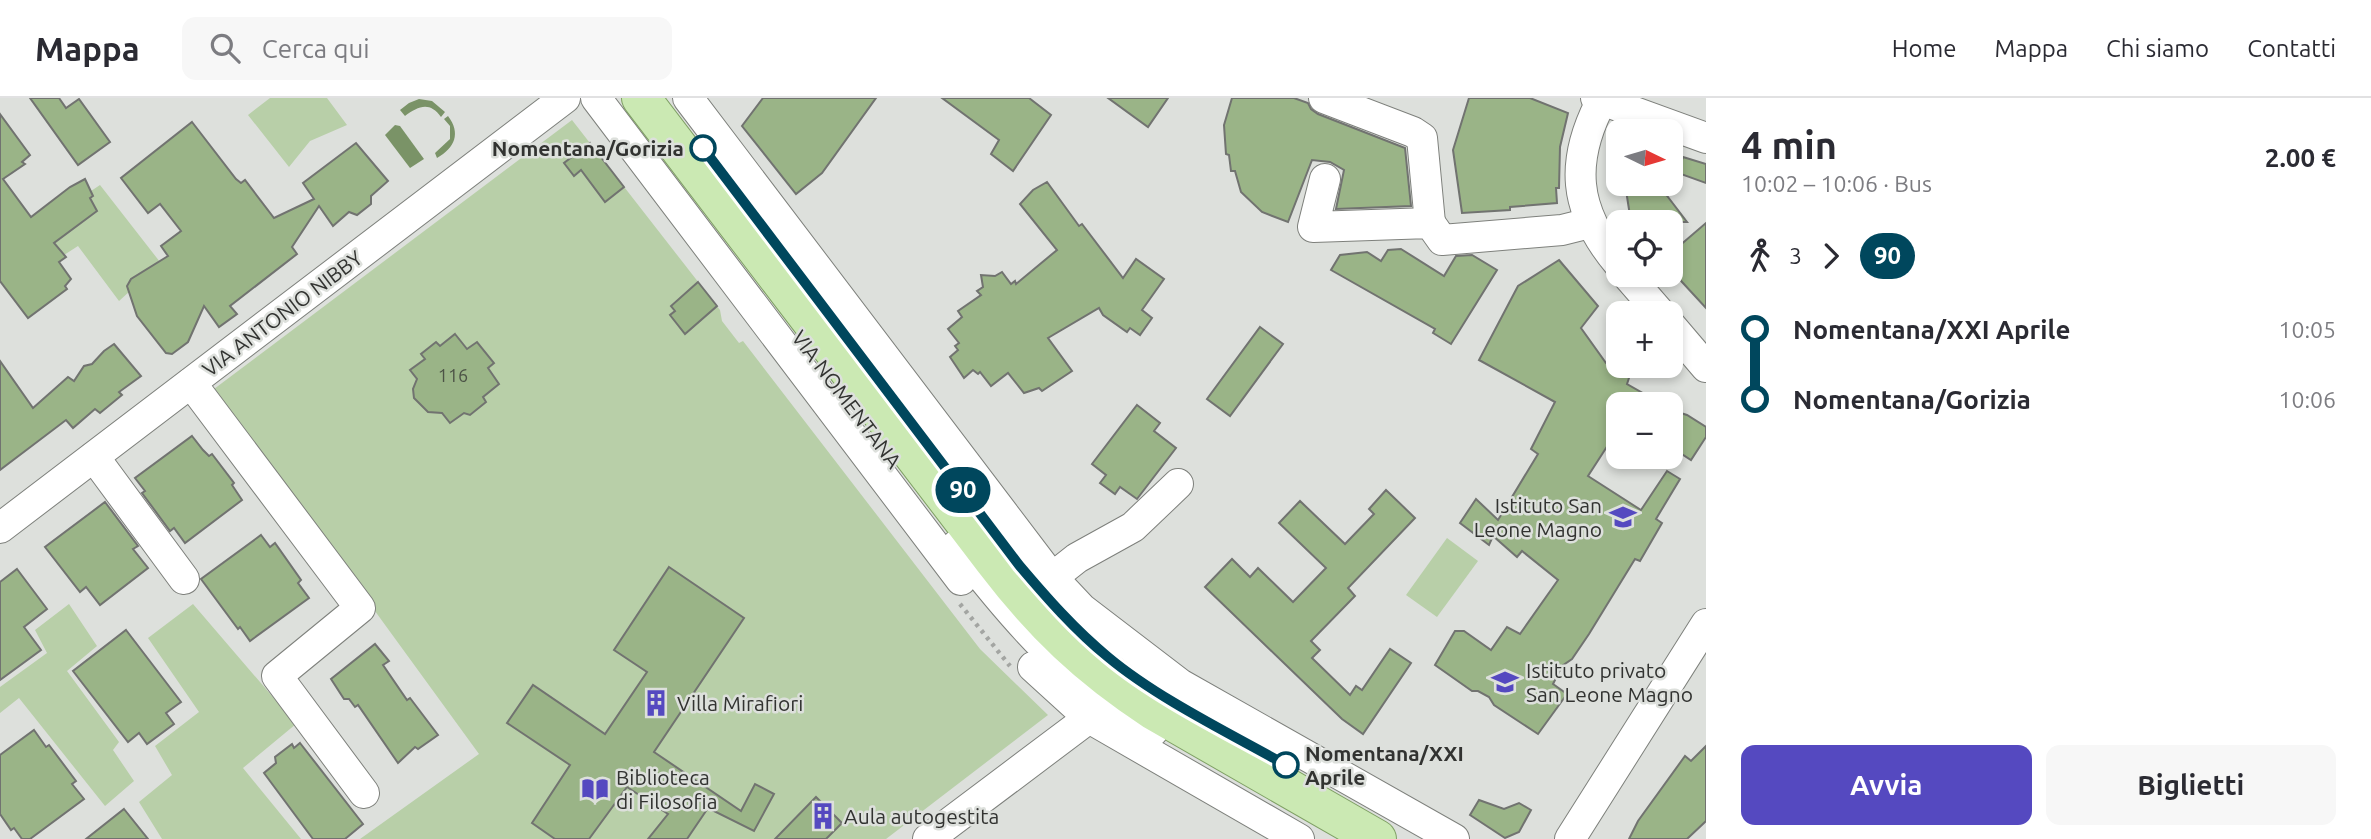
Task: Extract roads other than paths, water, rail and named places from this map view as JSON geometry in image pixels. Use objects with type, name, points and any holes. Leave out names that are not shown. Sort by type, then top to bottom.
[{"type":"main road","name":"VIA NOMENTANA","points":[[642,98],[1023,599],[1112,696],[1154,711],[1377,839]]},
{"type":"street","name":"VIA ANTONIO NIBBY","points":[[0,528],[565,98]]},
{"type":"street","name":"VIA NOMENTANA","points":[[596,98],[986,612],[1032,666],[1112,696],[1299,839]]},
{"type":"street","name":"VIA NOMENTANA","points":[[619,98],[1009,611],[1069,673],[1414,839]]},
{"type":"street","name":"VIA NOMENTANA","points":[[665,98],[1019,565],[1074,627],[1108,657],[1112,696],[1132,719],[1340,839]]},
{"type":"street","points":[[688,98],[1053,577],[1082,609],[1167,675],[1454,839]]},
{"type":"street","points":[[1324,98],[1413,132],[1422,138],[1430,223],[1442,240],[1562,230],[1590,223]]},
{"type":"street","points":[[1606,249],[1590,223],[1582,197],[1581,168],[1600,99],[1706,138]]},
{"type":"street","points":[[1325,179],[1312,228],[1430,223]]},
{"type":"street","points":[[1638,287],[1650,301]]},
{"type":"street","points":[[1683,340],[1706,367]]},
{"type":"street","points":[[191,383],[360,608],[277,676],[364,793]]},
{"type":"street","points":[[94,457],[184,579]]},
{"type":"street","points":[[1053,577],[1077,558],[1133,527],[1178,484]]},
{"type":"street","points":[[1570,839],[1706,624]]},
{"type":"street","points":[[928,839],[1112,696],[1167,675]]},
{"type":"place","name":"Nomentana/Gorizia","points":[[703,148]]},
{"type":"place","name":"Istituto San Leone Magno","points":[[1623,517]]},
{"type":"place","name":"Istituto privato San Leone Magno","points":[[1505,682]]},
{"type":"place","name":"Villa Mirafiori","points":[[656,703]]},
{"type":"place","name":"Nomentana/XXI Aprile","points":[[1286,765]]},
{"type":"place","name":"Biblioteca di Filosofia","points":[[595,789]]},
{"type":"place","name":"Aula autogestita","points":[[823,816]]}]
